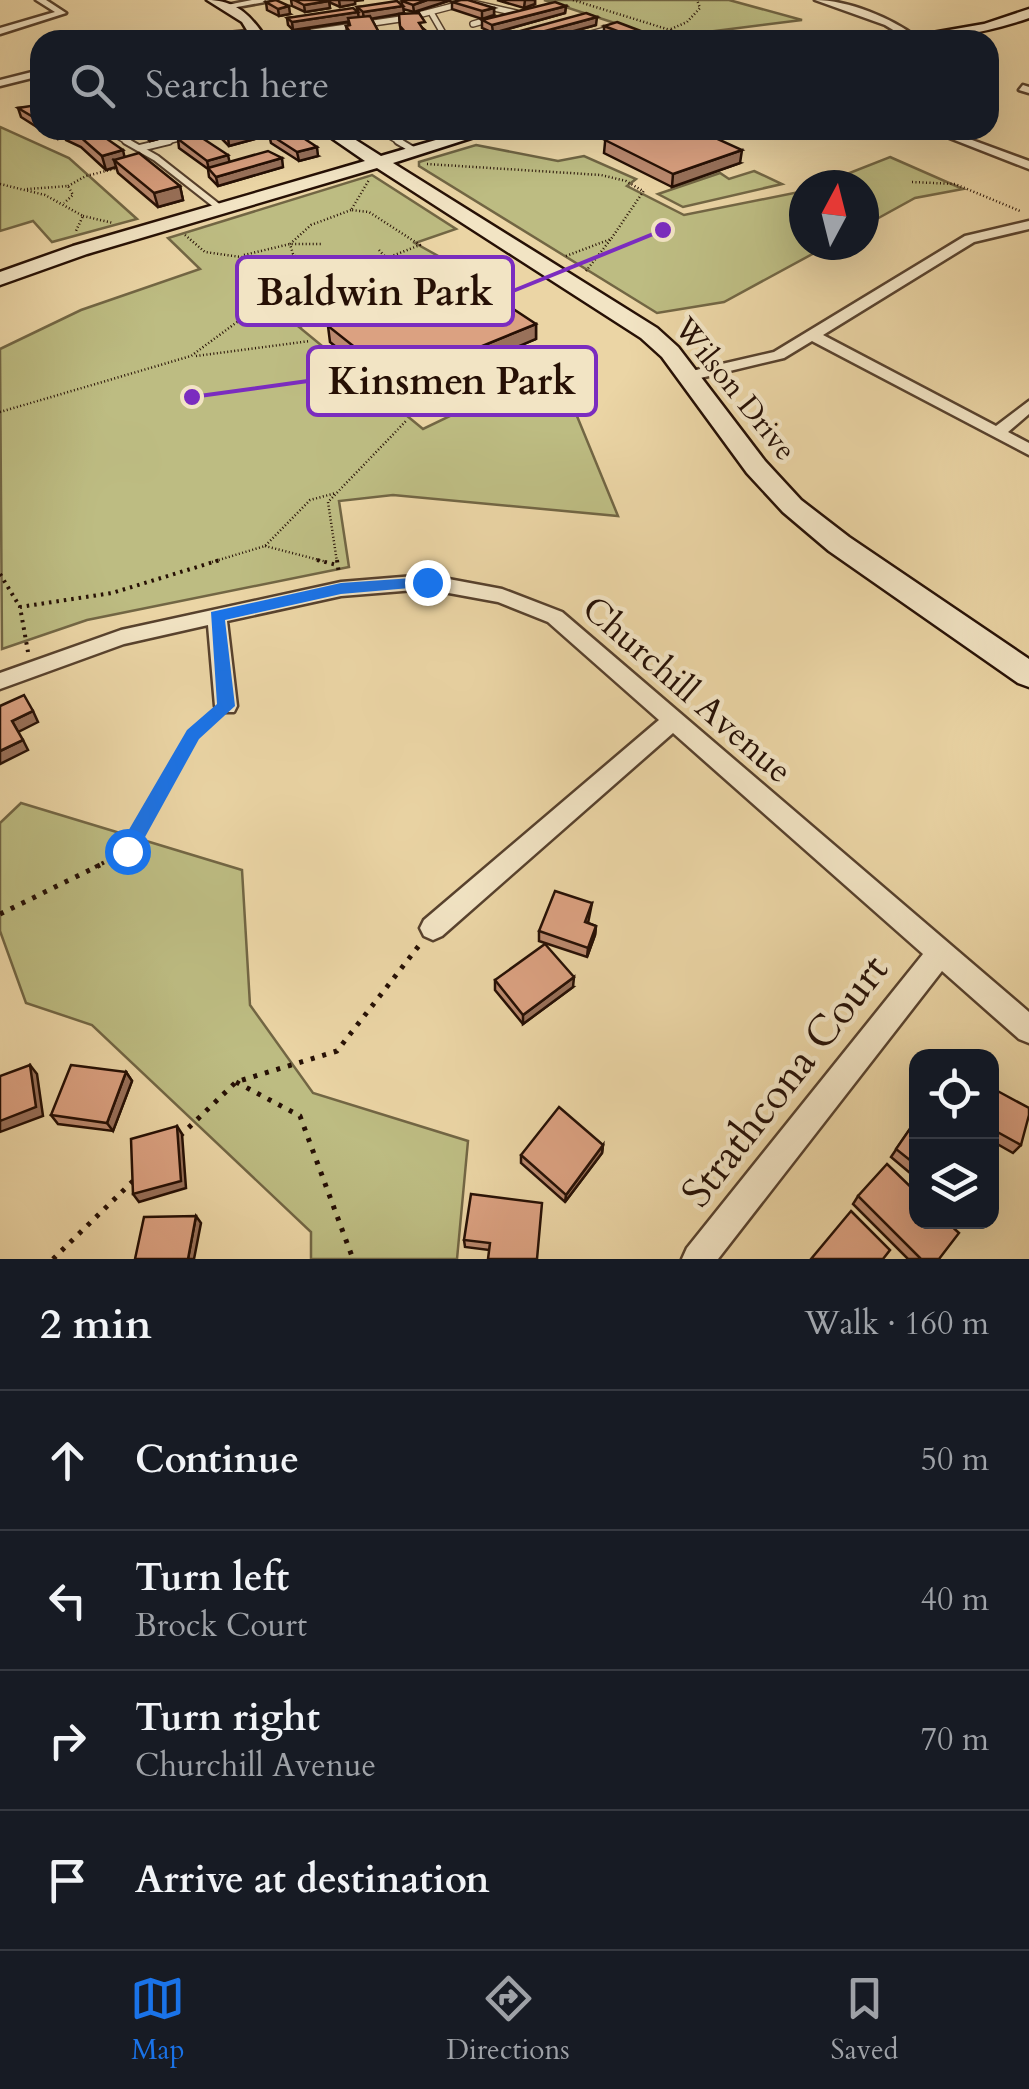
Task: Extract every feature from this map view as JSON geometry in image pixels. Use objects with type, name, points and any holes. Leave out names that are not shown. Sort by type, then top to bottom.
[{"type":"street","points":[[0,31],[62,13],[40,0]]},
{"type":"street","points":[[220,3],[272,0]]},
{"type":"street","points":[[819,0],[888,23],[896,30]]},
{"type":"street","points":[[843,6],[862,2]]},
{"type":"street","points":[[220,3],[246,19],[253,30]]},
{"type":"street","points":[[971,30],[1029,13]]},
{"type":"street","points":[[0,83],[30,76]]},
{"type":"street","name":"Wilson Drive","points":[[359,140],[397,156],[542,265],[648,333],[688,376],[756,467],[792,506],[839,544],[1029,675]]},
{"type":"street","points":[[0,279],[80,250],[453,140]]},
{"type":"street","points":[[962,140],[1029,166]]},
{"type":"street","points":[[688,376],[760,361],[814,336],[970,239],[1029,225]]},
{"type":"street","points":[[814,336],[1029,450]]},
{"type":"street","points":[[997,433],[1029,406]]},
{"type":"street","name":"Churchill Avenue","points":[[0,680],[121,637],[341,588],[427,582],[502,596],[555,618],[1029,1030]]},
{"type":"street","points":[[217,616],[226,706]]},
{"type":"street","points":[[433,928],[675,719]]},
{"type":"street","name":"Strathcona Court","points":[[698,1259],[939,955]]},
{"type":"lane","points":[[334,30],[432,14],[468,2],[516,12]]},
{"type":"lane","points":[[474,24],[532,9]]},
{"type":"lane","points":[[432,14],[442,30]]},
{"type":"lane","points":[[126,140],[156,158],[221,209]]},
{"type":"lane","points":[[140,148],[172,140]]},
{"type":"lane","points":[[387,140],[397,156]]},
{"type":"path","points":[[573,0],[670,30],[696,15],[700,8],[696,0]]},
{"type":"path","points":[[351,210],[397,156],[413,164],[471,164],[602,175],[644,190],[611,239],[572,284]]},
{"type":"path","points":[[26,189],[68,186],[86,176],[156,158]]},
{"type":"path","points":[[912,182],[956,184],[1029,214]]},
{"type":"path","points":[[0,184],[64,203],[83,216],[73,238],[80,250]]},
{"type":"path","points":[[64,203],[74,195],[68,186]]},
{"type":"path","points":[[192,356],[252,311],[420,245],[369,212],[351,210],[311,224],[290,244]]},
{"type":"path","points":[[341,214],[348,218]]},
{"type":"path","points":[[162,226],[184,234],[205,252],[254,259],[263,271]]},
{"type":"path","points":[[542,265],[611,239]]},
{"type":"path","points":[[242,256],[290,244],[322,244]]},
{"type":"path","points":[[290,244],[293,254],[314,271],[313,286]]},
{"type":"path","points":[[378,250],[386,257],[387,270],[406,288]]},
{"type":"path","points":[[263,271],[274,271]]},
{"type":"path","points":[[263,271],[244,297],[252,311],[289,321]]},
{"type":"path","points":[[0,412],[192,356],[310,341]]},
{"type":"path","points":[[341,588],[328,502],[406,421]]},
{"type":"path","points":[[20,607],[112,593],[266,546],[310,500],[336,494]]},
{"type":"path","points":[[266,546],[337,565]]},
{"type":"path","points":[[0,574],[20,607],[30,669]]},
{"type":"path","points":[[0,914],[127,851],[193,734],[226,706]]},
{"type":"path","points":[[180,1137],[236,1082],[337,1051],[433,928]]},
{"type":"path","points":[[236,1082],[300,1116],[354,1259]]},
{"type":"path","points":[[54,1259],[138,1178]]},
{"type":"shaded area","points":[[544,0],[729,0],[802,20],[723,30],[636,30]]},
{"type":"shaded area","points":[[0,127],[69,158],[137,219],[52,242],[33,221],[0,231]]},
{"type":"shaded area","points":[[476,145],[558,161],[584,156],[636,179],[627,186],[684,215],[789,194],[789,260],[801,260],[724,302],[657,313],[419,166],[419,162]]},
{"type":"shaded area","points":[[890,157],[963,189],[915,198],[879,218],[879,170],[857,170]]},
{"type":"shaded area","points":[[754,171],[782,184],[683,207],[658,194],[720,173],[729,179]]},
{"type":"shaded area","points":[[372,175],[456,229],[415,243],[465,271],[299,327],[423,429],[556,365],[618,516],[393,495],[339,501],[349,567],[87,620],[2,649],[0,349],[81,310],[200,269],[168,238]]},
{"type":"shaded area","points":[[21,803],[242,870],[250,1005],[313,1093],[468,1141],[457,1259],[311,1259],[311,1232],[92,1025],[26,1003],[0,931],[0,823]]},
{"type":"building","points":[[276,0],[289,6],[278,9],[266,2]]},
{"type":"building","points":[[294,0],[328,0],[329,1],[304,5]]},
{"type":"building","points":[[427,0],[413,5],[402,1]]},
{"type":"building","points":[[461,0],[494,8],[482,11],[452,2]]},
{"type":"building","points":[[397,1],[403,6],[363,12],[357,7]]},
{"type":"building","points":[[555,2],[566,6],[492,25],[482,20]]},
{"type":"building","points":[[353,8],[358,12],[292,22],[287,18]]},
{"type":"building","points":[[419,13],[425,22],[419,23],[424,30],[403,30],[399,14]]},
{"type":"building","points":[[586,13],[597,17],[549,30],[524,30]]},
{"type":"building","points":[[370,16],[378,30],[349,30],[348,18]]},
{"type":"building","points":[[617,22],[638,30],[615,30],[604,26]]},
{"type":"building","points":[[84,140],[108,140],[123,150],[102,156]]},
{"type":"building","points":[[179,140],[205,140],[228,155],[207,161]]},
{"type":"building","points":[[278,140],[306,140],[317,147],[297,152]]},
{"type":"building","points":[[605,140],[720,140],[742,150],[673,174]]},
{"type":"building","points":[[268,151],[282,158],[216,177],[208,168]]},
{"type":"building","points":[[139,153],[180,186],[154,193],[114,160]]},
{"type":"building","points":[[471,281],[536,324],[428,368],[436,374],[405,387],[328,326],[355,316],[363,322]]},
{"type":"building","points":[[24,695],[33,711],[12,721],[23,740],[0,751],[0,706]]},
{"type":"building","points":[[555,891],[592,903],[585,922],[596,926],[588,948],[539,931]]},
{"type":"building","points":[[545,944],[574,977],[523,1015],[495,980]]},
{"type":"building","points":[[30,1065],[36,1107],[0,1121],[0,1076]]},
{"type":"building","points":[[71,1065],[126,1072],[107,1123],[51,1115]]},
{"type":"building","points":[[999,1092],[1029,1108],[1021,1145],[999,1133]]},
{"type":"building","points":[[559,1107],[603,1145],[566,1195],[521,1155]]},
{"type":"building","points":[[177,1126],[181,1181],[133,1194],[131,1139]]},
{"type":"building","points":[[909,1130],[909,1159],[896,1149]]},
{"type":"building","points":[[887,1164],[909,1185],[909,1229],[955,1229],[959,1233],[939,1259],[921,1259],[858,1196]]},
{"type":"building","points":[[471,1194],[542,1203],[537,1259],[488,1259],[490,1243],[464,1240]]},
{"type":"building","points":[[851,1211],[890,1250],[883,1259],[811,1259]]},
{"type":"building","points":[[196,1216],[188,1259],[135,1259],[144,1217]]},
{"type":"place","name":"Baldwin Park","points":[[663,230]]},
{"type":"place","name":"Kinsmen Park","points":[[192,397]]},
{"type":"route","points":[[127,851],[193,734],[226,706],[217,616],[341,588],[427,582]]}]
